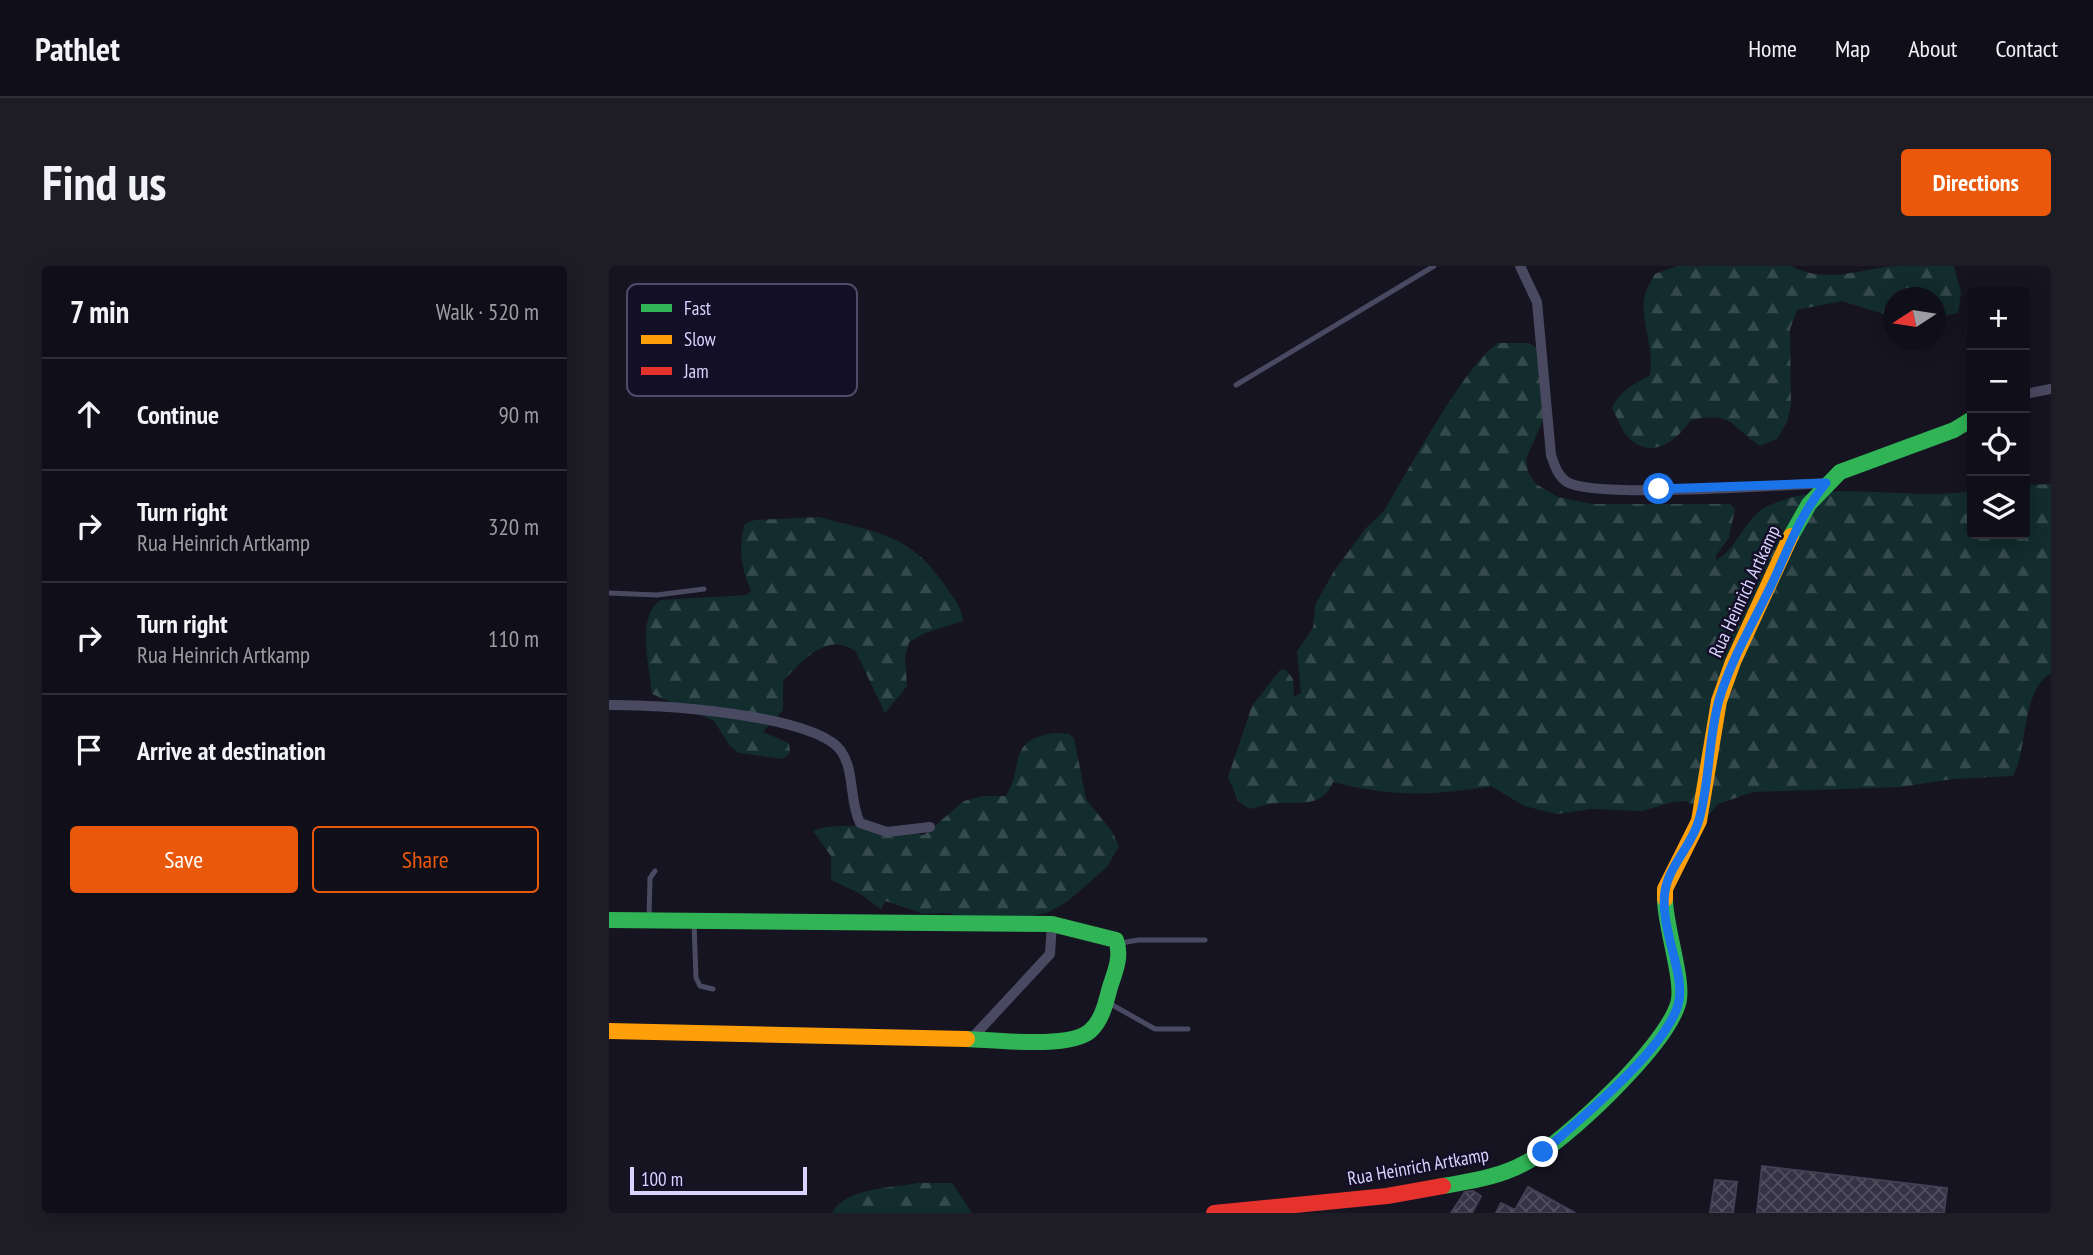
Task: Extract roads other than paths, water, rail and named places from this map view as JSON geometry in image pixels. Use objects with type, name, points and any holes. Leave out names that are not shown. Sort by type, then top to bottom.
[{"type":"street","points":[[1520,266],[1537,302],[1551,454],[1557,472],[1568,482],[1605,489],[1826,483]]},
{"type":"street","points":[[2030,393],[2051,389]]},
{"type":"street","name":"Rua Heinrich Artkamp","points":[[1214,1213],[1387,1196],[1509,1171],[1543,1152],[1593,1110],[1643,1056],[1672,1019],[1678,1005],[1680,992],[1665,922],[1665,889],[1699,821],[1719,701],[1733,662],[1794,530],[1809,504],[1826,483],[1860,462],[1954,430],[1967,422]]},
{"type":"street","points":[[609,705],[674,706],[790,725],[818,734],[840,750],[846,761],[860,822],[887,832],[930,827]]},
{"type":"street","points":[[609,920],[1052,924],[1108,936],[1118,944],[1119,957],[1098,1027],[1081,1038],[1033,1041],[973,1037],[609,1031]]},
{"type":"street","points":[[973,1037],[1051,954],[1052,924]]},
{"type":"lane","points":[[1235,384],[1434,266]]},
{"type":"lane","points":[[609,593],[657,596],[704,589]]},
{"type":"lane","points":[[649,920],[650,877],[655,871]]},
{"type":"lane","points":[[694,921],[696,978],[700,986],[713,989]]},
{"type":"lane","points":[[1118,944],[1138,940],[1205,940]]},
{"type":"lane","points":[[1107,1001],[1156,1029],[1188,1029]]}]
